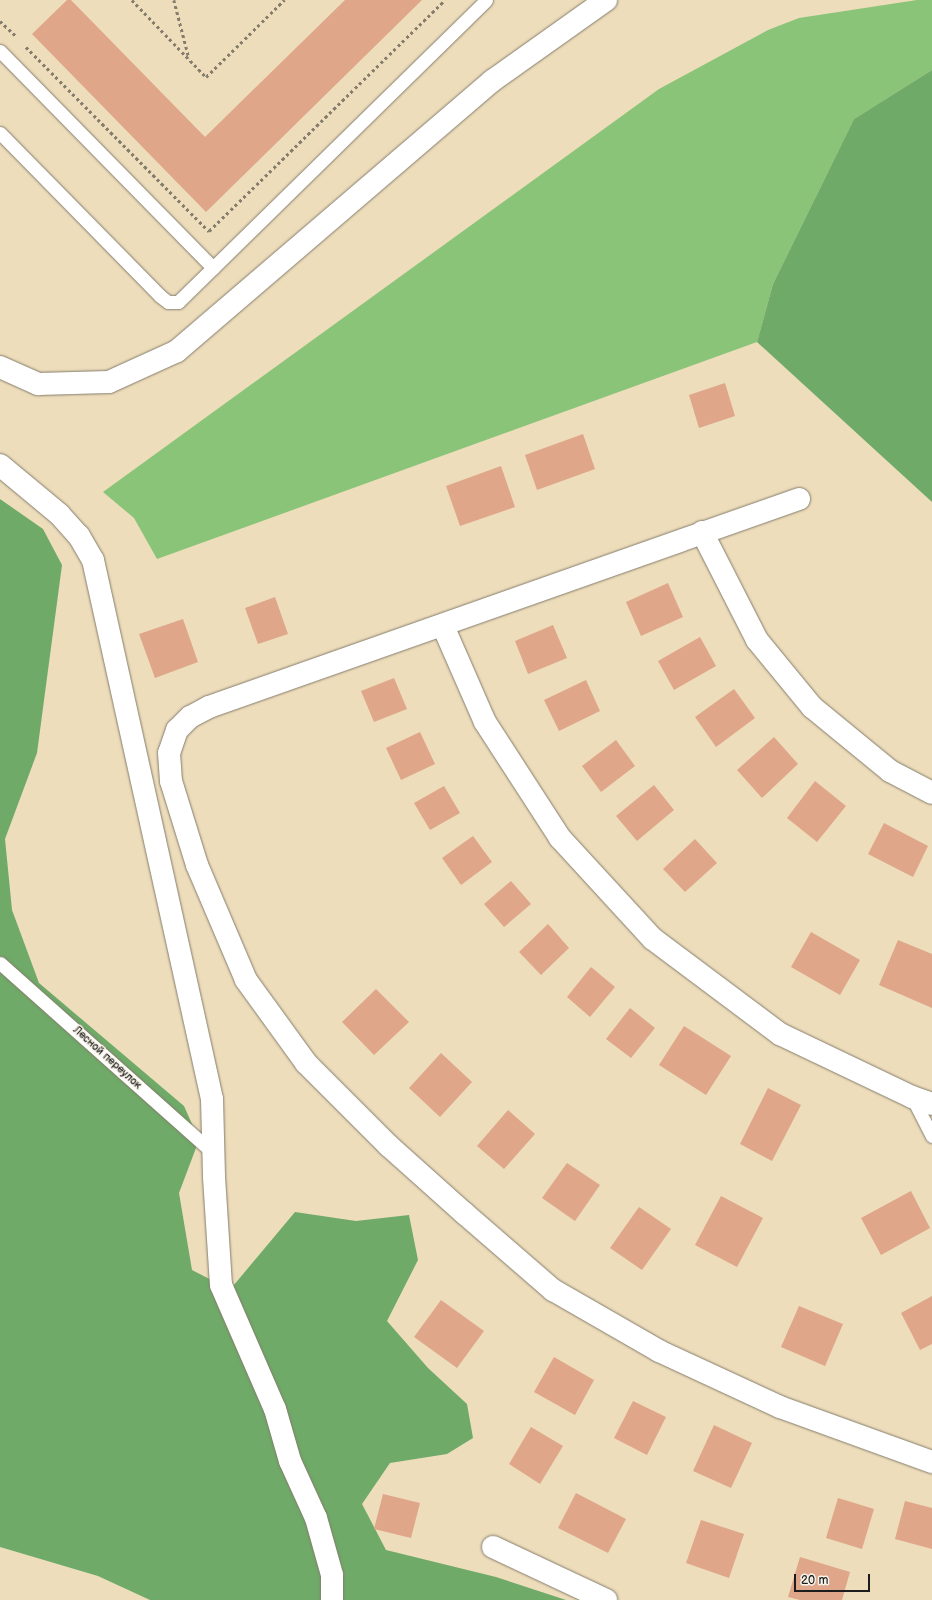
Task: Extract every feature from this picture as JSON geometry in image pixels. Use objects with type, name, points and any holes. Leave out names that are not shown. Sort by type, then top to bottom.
[{"type":"street","points":[[0,366],[38,384],[109,382],[177,351],[492,81],[606,0]]},
{"type":"street","points":[[0,466],[58,514],[79,536],[94,560],[212,1099],[221,1285],[275,1409],[290,1461],[316,1518],[332,1575],[332,1600]]},
{"type":"street","points":[[799,499],[702,532],[443,626],[209,707],[190,717],[177,730],[169,753],[171,781],[197,865],[246,980],[306,1063],[389,1146],[553,1290],[659,1351],[773,1403],[932,1462]]},
{"type":"street","points":[[702,532],[757,640],[812,707],[890,771],[932,793]]},
{"type":"street","points":[[443,626],[484,722],[560,838],[653,939],[780,1034],[912,1097],[932,1104]]},
{"type":"street","points":[[493,1547],[606,1600]]},
{"type":"lane","points":[[0,133],[168,302],[178,302],[486,0]]},
{"type":"lane","points":[[0,51],[213,268]]},
{"type":"lane","name":"Лесной переулок","points":[[0,963],[214,1153]]},
{"type":"lane","points":[[912,1097],[932,1136]]},
{"type":"path","points":[[132,0],[206,76],[284,0]]},
{"type":"path","points":[[174,0],[189,59]]},
{"type":"path","points":[[0,21],[209,230],[445,0]]},
{"type":"green space","points":[[917,0],[932,0],[932,70],[854,119],[773,284],[757,342],[157,559],[134,518],[103,492],[659,89],[768,30],[799,18]]},
{"type":"green space","points":[[932,70],[932,502],[757,342],[773,284],[854,119]]},
{"type":"green space","points":[[0,499],[43,529],[62,565],[37,753],[5,839],[12,910],[39,983],[184,1106],[199,1140],[179,1193],[192,1270],[221,1285],[223,1298],[295,1212],[356,1221],[409,1215],[418,1260],[387,1321],[428,1368],[467,1404],[473,1438],[447,1454],[390,1463],[362,1504],[386,1550],[496,1577],[566,1600],[150,1600],[98,1576],[0,1547]]},
{"type":"building","points":[[67,0],[71,0],[205,137],[345,0],[422,0],[206,212],[32,34]]},
{"type":"building","points":[[725,383],[735,416],[699,428],[689,395]]},
{"type":"building","points":[[583,434],[595,469],[537,490],[525,455]]},
{"type":"building","points":[[501,466],[515,507],[460,526],[446,486]]},
{"type":"building","points":[[668,583],[683,617],[641,636],[626,602]]},
{"type":"building","points":[[275,597],[288,634],[258,644],[245,608]]},
{"type":"building","points":[[183,619],[198,662],[155,678],[139,634]]},
{"type":"building","points":[[553,625],[567,658],[528,674],[515,641]]},
{"type":"building","points":[[700,637],[716,666],[674,690],[658,661]]},
{"type":"building","points":[[394,678],[407,709],[374,722],[361,691]]},
{"type":"building","points":[[586,680],[600,711],[559,731],[544,700]]},
{"type":"building","points":[[734,689],[755,718],[716,747],[695,717]]},
{"type":"building","points":[[420,732],[435,764],[401,780],[386,748]]},
{"type":"building","points":[[774,737],[798,764],[762,798],[737,770]]},
{"type":"building","points":[[616,740],[635,766],[601,792],[582,766]]},
{"type":"building","points":[[815,781],[846,806],[817,842],[787,818]]},
{"type":"building","points":[[654,785],[674,810],[637,841],[616,816]]},
{"type":"building","points":[[444,786],[460,813],[430,830],[414,803]]},
{"type":"building","points":[[884,823],[928,846],[913,877],[868,854]]},
{"type":"building","points":[[473,836],[492,862],[461,885],[442,858]]},
{"type":"building","points":[[695,839],[717,863],[685,892],[663,869]]},
{"type":"building","points":[[511,881],[531,904],[504,927],[484,904]]},
{"type":"building","points":[[548,924],[569,948],[541,975],[519,952]]},
{"type":"building","points":[[811,932],[860,960],[840,995],[791,967]]},
{"type":"building","points":[[898,940],[932,954],[932,1008],[879,985]]},
{"type":"building","points":[[591,967],[615,987],[590,1017],[567,997]]},
{"type":"building","points":[[376,989],[409,1022],[374,1055],[342,1022]]},
{"type":"building","points":[[630,1008],[655,1028],[631,1058],[606,1039]]},
{"type":"building","points":[[684,1026],[731,1056],[706,1095],[659,1065]]},
{"type":"building","points":[[441,1053],[472,1082],[440,1117],[409,1088]]},
{"type":"building","points":[[768,1088],[801,1105],[772,1161],[740,1144]]},
{"type":"building","points":[[508,1110],[535,1134],[504,1169],[477,1146]]},
{"type":"building","points":[[567,1163],[600,1185],[575,1221],[542,1198]]},
{"type":"building","points":[[911,1191],[930,1228],[881,1255],[861,1218]]},
{"type":"building","points":[[721,1196],[763,1218],[737,1267],[695,1245]]},
{"type":"building","points":[[639,1207],[671,1229],[642,1270],[610,1248]]},
{"type":"building","points":[[932,1296],[932,1344],[920,1350],[901,1313]]},
{"type":"building","points":[[441,1300],[484,1331],[457,1368],[414,1337]]},
{"type":"building","points":[[799,1306],[843,1324],[825,1366],[781,1347]]},
{"type":"building","points":[[554,1357],[594,1380],[575,1415],[534,1392]]},
{"type":"building","points":[[633,1401],[666,1417],[647,1455],[614,1438]]},
{"type":"building","points":[[714,1425],[752,1443],[731,1488],[693,1471]]},
{"type":"building","points":[[531,1427],[563,1446],[540,1484],[509,1464]]},
{"type":"building","points":[[576,1493],[626,1519],[608,1553],[558,1528]]},
{"type":"building","points":[[383,1494],[420,1503],[411,1538],[374,1529]]},
{"type":"building","points":[[838,1498],[874,1509],[862,1549],[826,1538]]},
{"type":"building","points":[[905,1501],[932,1508],[932,1549],[895,1539]]},
{"type":"building","points":[[701,1520],[744,1534],[729,1578],[686,1563]]},
{"type":"building","points":[[800,1557],[850,1572],[842,1600],[800,1600],[788,1597]]}]
